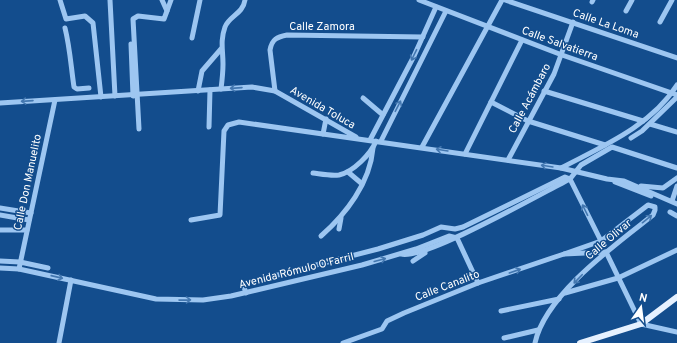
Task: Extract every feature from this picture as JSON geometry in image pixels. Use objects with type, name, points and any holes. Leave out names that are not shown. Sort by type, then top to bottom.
[{"type":"main road","points":[[580,343],[641,324],[677,297]]},
{"type":"street","points":[[60,0],[66,19],[85,16],[93,23],[101,97]]},
{"type":"street","points":[[110,0],[116,96]]},
{"type":"street","points":[[162,0],[167,11]]},
{"type":"street","points":[[136,95],[134,19],[138,16],[162,20],[166,17],[171,0]]},
{"type":"street","points":[[192,38],[200,0]]},
{"type":"street","points":[[221,89],[224,64],[221,49],[225,26],[242,8],[245,0]]},
{"type":"street","name":"Calle Salvatierra","points":[[419,0],[432,2],[436,7],[487,27],[675,95]]},
{"type":"street","points":[[422,147],[502,0]]},
{"type":"street","name":"Calle La Loma","points":[[505,0],[677,58]]},
{"type":"street","points":[[626,11],[632,0]]},
{"type":"street","points":[[660,22],[672,0]]},
{"type":"street","points":[[376,141],[383,115],[423,37],[436,7]]},
{"type":"street","points":[[321,236],[341,218],[350,206],[371,159],[376,141],[446,10]]},
{"type":"street","name":"Calle Acámbaro","points":[[508,160],[562,55],[573,22]]},
{"type":"street","points":[[65,28],[71,54],[70,60],[74,87],[89,88]]},
{"type":"street","points":[[130,35],[139,129]]},
{"type":"street","name":"Calle Zamora","points":[[275,91],[270,50],[271,44],[278,37],[287,35],[423,37]]},
{"type":"street","points":[[465,154],[522,40]]},
{"type":"street","points":[[198,91],[202,71],[221,49]]},
{"type":"street","points":[[631,138],[650,124],[675,95],[677,85]]},
{"type":"street","name":"Avenida Toluca","points":[[0,103],[252,87],[275,91],[359,139],[575,170],[634,185],[677,204]]},
{"type":"street","points":[[209,127],[210,90]]},
{"type":"street","points":[[544,91],[643,121]]},
{"type":"street","points":[[561,168],[605,145],[643,121],[675,95]]},
{"type":"street","points":[[363,98],[383,115]]},
{"type":"street","name":"Calle Don Manuelito","points":[[19,269],[55,100]]},
{"type":"street","points":[[491,102],[528,121],[605,145]]},
{"type":"street","points":[[323,134],[326,119]]},
{"type":"street","points":[[191,220],[220,215],[224,132],[228,125],[239,122],[359,139]]},
{"type":"street","points":[[650,124],[677,132]]},
{"type":"street","points":[[601,242],[570,179],[575,170],[585,162],[612,147],[677,168]]},
{"type":"street","points":[[313,174],[334,175],[348,172],[373,148]]},
{"type":"street","points":[[348,172],[361,183]]},
{"type":"street","name":"Avenida Rómulo O'Farril","points":[[246,293],[243,284],[321,265],[412,239],[441,227],[455,229],[463,227],[565,177],[570,179]]},
{"type":"street","points":[[634,185],[663,188],[677,178]]},
{"type":"street","name":"Avenida Rómulo O'Farril","points":[[0,268],[19,269],[156,299],[173,300],[217,298],[246,293],[400,254],[448,236],[456,238],[570,179]]},
{"type":"street","points":[[607,179],[677,208]]},
{"type":"street","points":[[672,201],[677,186]]},
{"type":"street","name":"Calle Olivar","points":[[535,343],[538,330],[558,299],[606,252],[653,215],[655,207],[648,204],[601,242]]},
{"type":"street","points":[[0,208],[31,213]]},
{"type":"street","points":[[670,212],[677,216]]},
{"type":"street","points":[[1,216],[29,220]]},
{"type":"street","points":[[339,229],[341,218]]},
{"type":"street","points":[[0,230],[27,230]]},
{"type":"street","points":[[413,261],[456,238],[478,283]]},
{"type":"street","points":[[412,239],[416,249]]},
{"type":"street","name":"Calle Canalito","points":[[343,343],[360,340],[382,329],[387,321],[478,283],[601,242]]},
{"type":"street","points":[[400,254],[410,256],[433,249]]},
{"type":"street","points":[[564,294],[618,278],[677,250]]},
{"type":"street","points":[[606,252],[641,324],[677,332]]},
{"type":"street","name":"Calle Canalito","points":[[564,254],[606,252]]},
{"type":"street","points":[[0,261],[20,262],[48,268]]},
{"type":"street","points":[[59,343],[71,280]]},
{"type":"street","points":[[501,311],[558,299]]},
{"type":"street","points":[[504,338],[538,330]]}]
